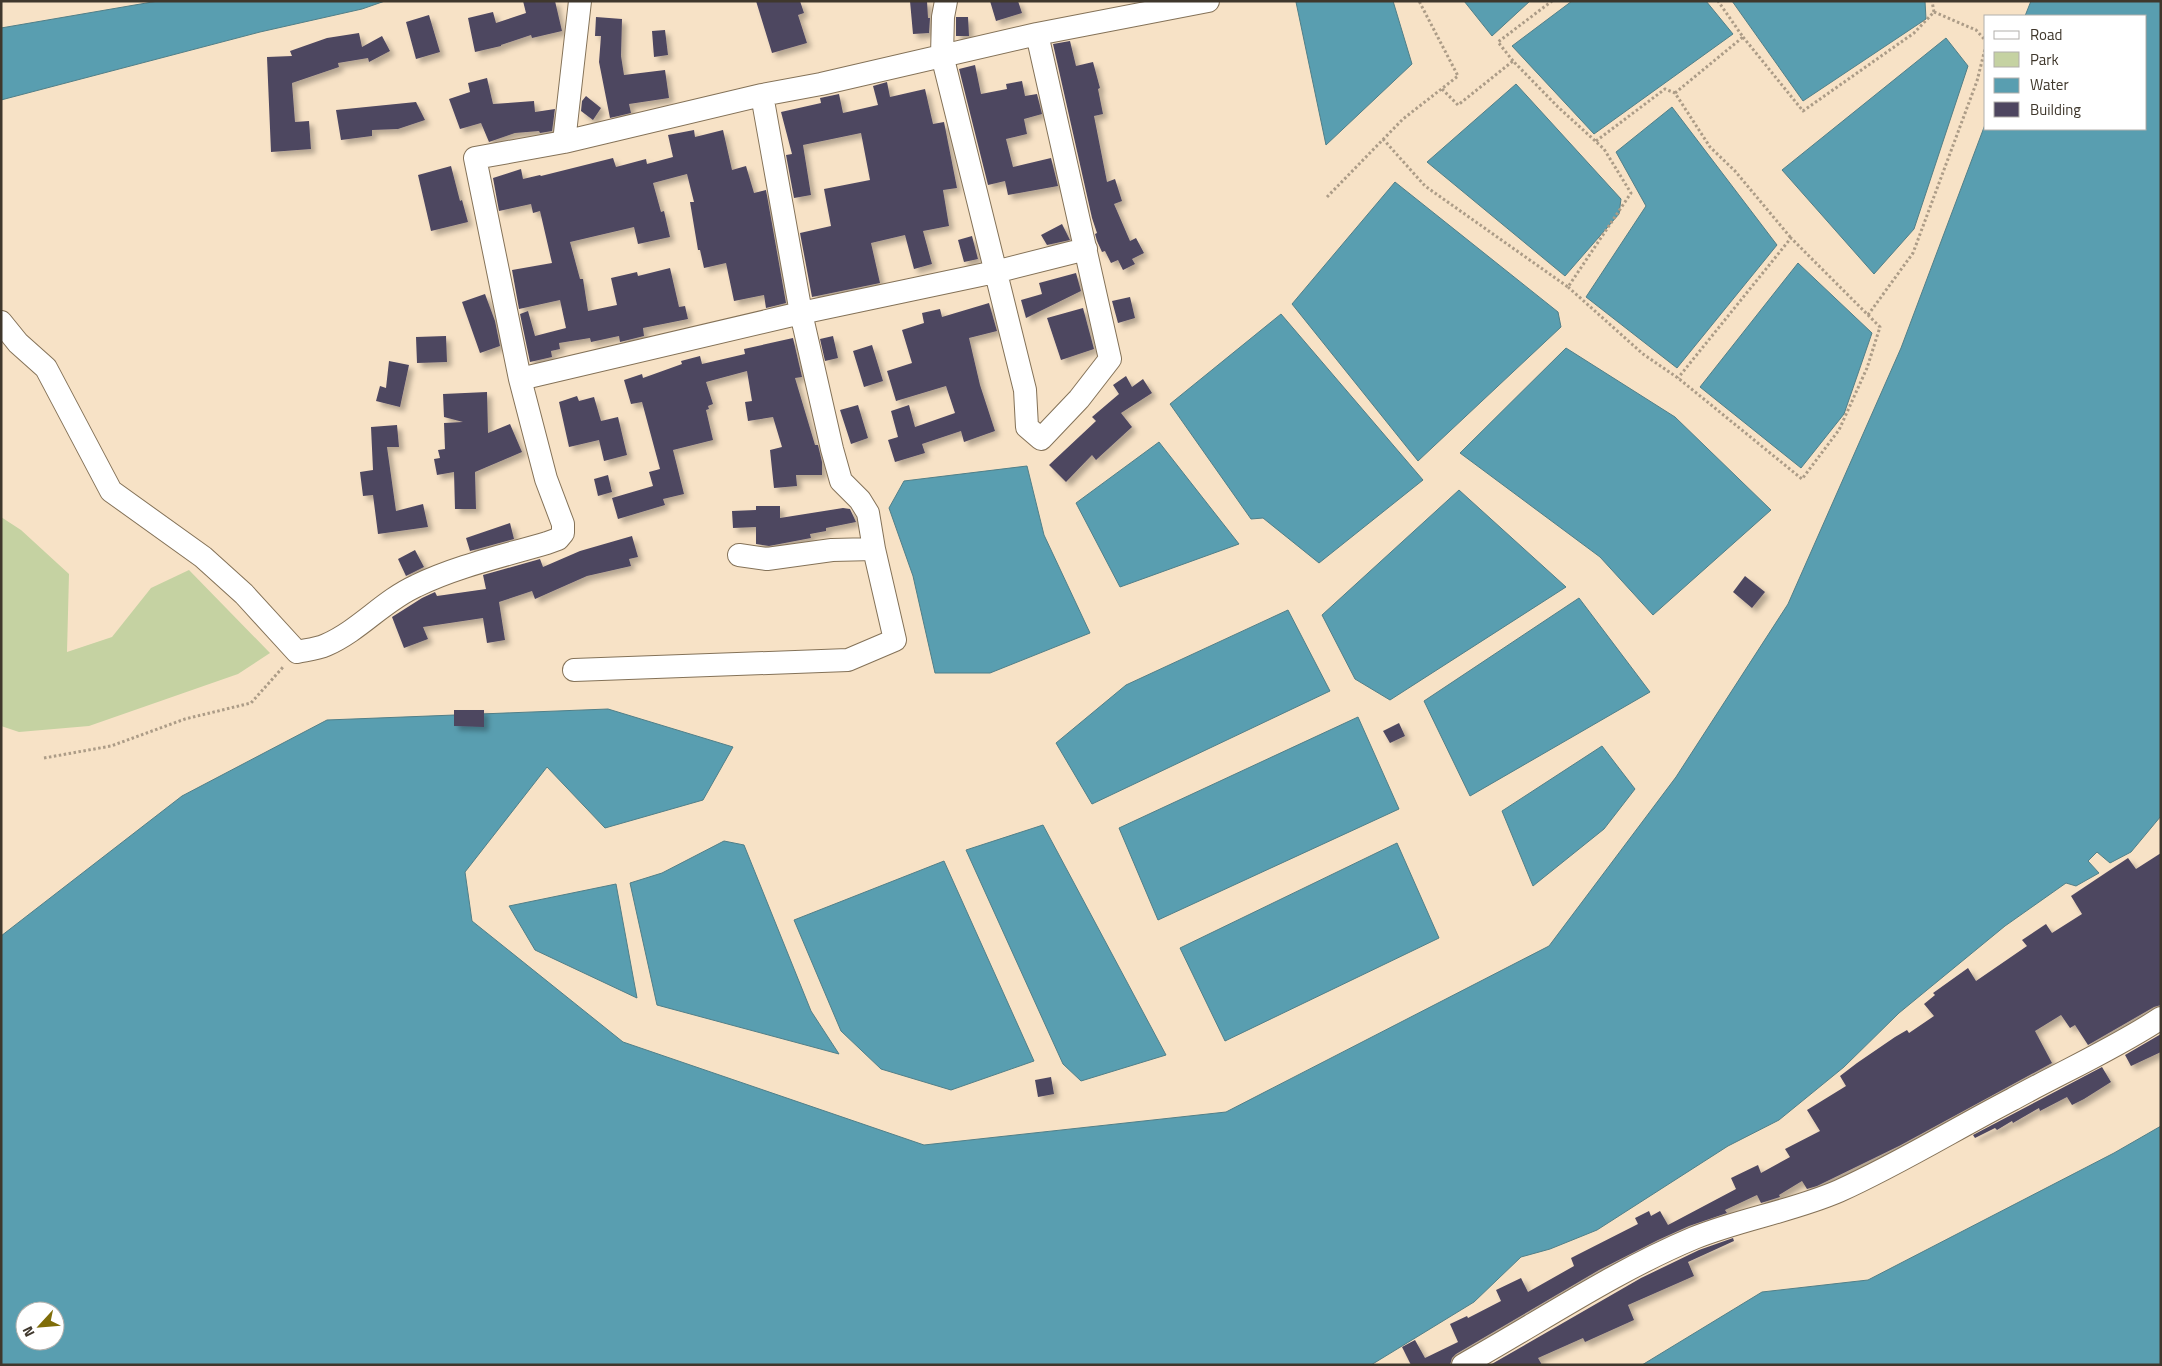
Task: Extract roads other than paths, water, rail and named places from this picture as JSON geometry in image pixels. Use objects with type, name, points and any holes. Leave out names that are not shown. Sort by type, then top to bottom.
[{"type":"street","points":[[564,142],[580,1]]},
{"type":"street","points":[[946,1],[943,17],[942,56],[1026,390],[1027,427],[1041,439],[1079,399],[1110,359],[1037,34]]},
{"type":"street","points":[[1,322],[18,343],[46,368],[111,491],[203,557],[244,594],[297,652],[326,645],[367,620],[393,597],[416,586],[443,574],[558,539],[563,533],[562,524],[546,478],[520,379],[475,158],[564,142],[762,95],[1037,34],[1208,1]]},
{"type":"street","points":[[574,670],[848,660],[895,640],[874,549],[868,513],[860,500],[841,481],[801,313],[762,95]]},
{"type":"street","points":[[520,379],[801,313],[995,272],[1086,249]]},
{"type":"street","points":[[739,555],[767,559],[832,550],[874,549]]},
{"type":"street","points":[[1463,1365],[1528,1329],[1607,1281],[1694,1238],[1838,1191],[1927,1147],[2028,1090],[2137,1034],[2161,1018]]},
{"type":"water","points":[[158,1],[385,1],[362,9],[260,32],[1,100],[1,28]]},
{"type":"water","points":[[1393,1],[1412,64],[1326,145],[1296,2]]},
{"type":"water","points":[[1464,1],[1530,1],[1492,36]]},
{"type":"water","points":[[1572,1],[1706,1],[1733,34],[1594,134],[1512,46]]},
{"type":"water","points":[[1732,1],[1925,1],[1926,19],[1803,101]]},
{"type":"water","points":[[2031,1],[2161,1],[2161,816],[2131,852],[2110,863],[2097,852],[2088,861],[2099,873],[2076,886],[2066,883],[2005,926],[1899,1013],[1844,1067],[1779,1120],[1728,1146],[1597,1230],[1550,1249],[1521,1257],[1474,1302],[1371,1365],[1,1365],[1,936],[182,796],[327,720],[608,709],[733,747],[703,800],[605,828],[547,767],[465,872],[472,921],[623,1042],[924,1145],[1226,1112],[1549,946],[1676,777],[1788,604],[1901,348],[1984,127],[1984,130],[2147,130],[2147,15],[2025,15]]},
{"type":"water","points":[[1946,38],[1968,66],[1914,229],[1874,274],[1782,170]]},
{"type":"water","points":[[1516,84],[1621,199],[1619,214],[1565,276],[1427,162]]},
{"type":"water","points":[[1672,107],[1777,245],[1677,368],[1586,297],[1646,206],[1616,152]]},
{"type":"water","points":[[1395,182],[1558,312],[1561,327],[1418,461],[1292,304]]},
{"type":"water","points":[[1798,263],[1872,333],[1844,414],[1801,468],[1700,387]]},
{"type":"water","points":[[1281,314],[1423,480],[1319,563],[1263,518],[1251,519],[1170,404]]},
{"type":"water","points":[[1566,348],[1675,417],[1771,510],[1653,615],[1600,557],[1460,453]]},
{"type":"water","points":[[1159,442],[1239,544],[1120,587],[1076,503]]},
{"type":"water","points":[[1027,466],[1044,535],[1090,633],[990,673],[935,673],[913,576],[889,508],[904,481]]},
{"type":"water","points":[[1459,490],[1566,587],[1390,700],[1355,679],[1322,615]]},
{"type":"water","points":[[1579,598],[1650,692],[1470,796],[1424,701]]},
{"type":"water","points":[[1288,610],[1330,691],[1092,804],[1056,743],[1126,685]]},
{"type":"water","points":[[1358,717],[1399,809],[1158,920],[1119,828]]},
{"type":"water","points":[[1602,746],[1635,789],[1604,829],[1533,886],[1502,811]]},
{"type":"water","points":[[1043,825],[1166,1055],[1081,1081],[1063,1064],[966,850]]},
{"type":"water","points":[[724,841],[744,845],[811,1011],[839,1054],[657,1005],[630,883],[662,873]]},
{"type":"water","points":[[1397,843],[1439,938],[1225,1041],[1180,948]]},
{"type":"water","points":[[944,861],[1034,1061],[951,1090],[881,1069],[841,1031],[794,920]]},
{"type":"water","points":[[616,884],[637,998],[535,950],[509,906]]},
{"type":"water","points":[[2161,1126],[2161,1365],[1642,1365],[1762,1292],[1868,1280],[2114,1153]]}]
